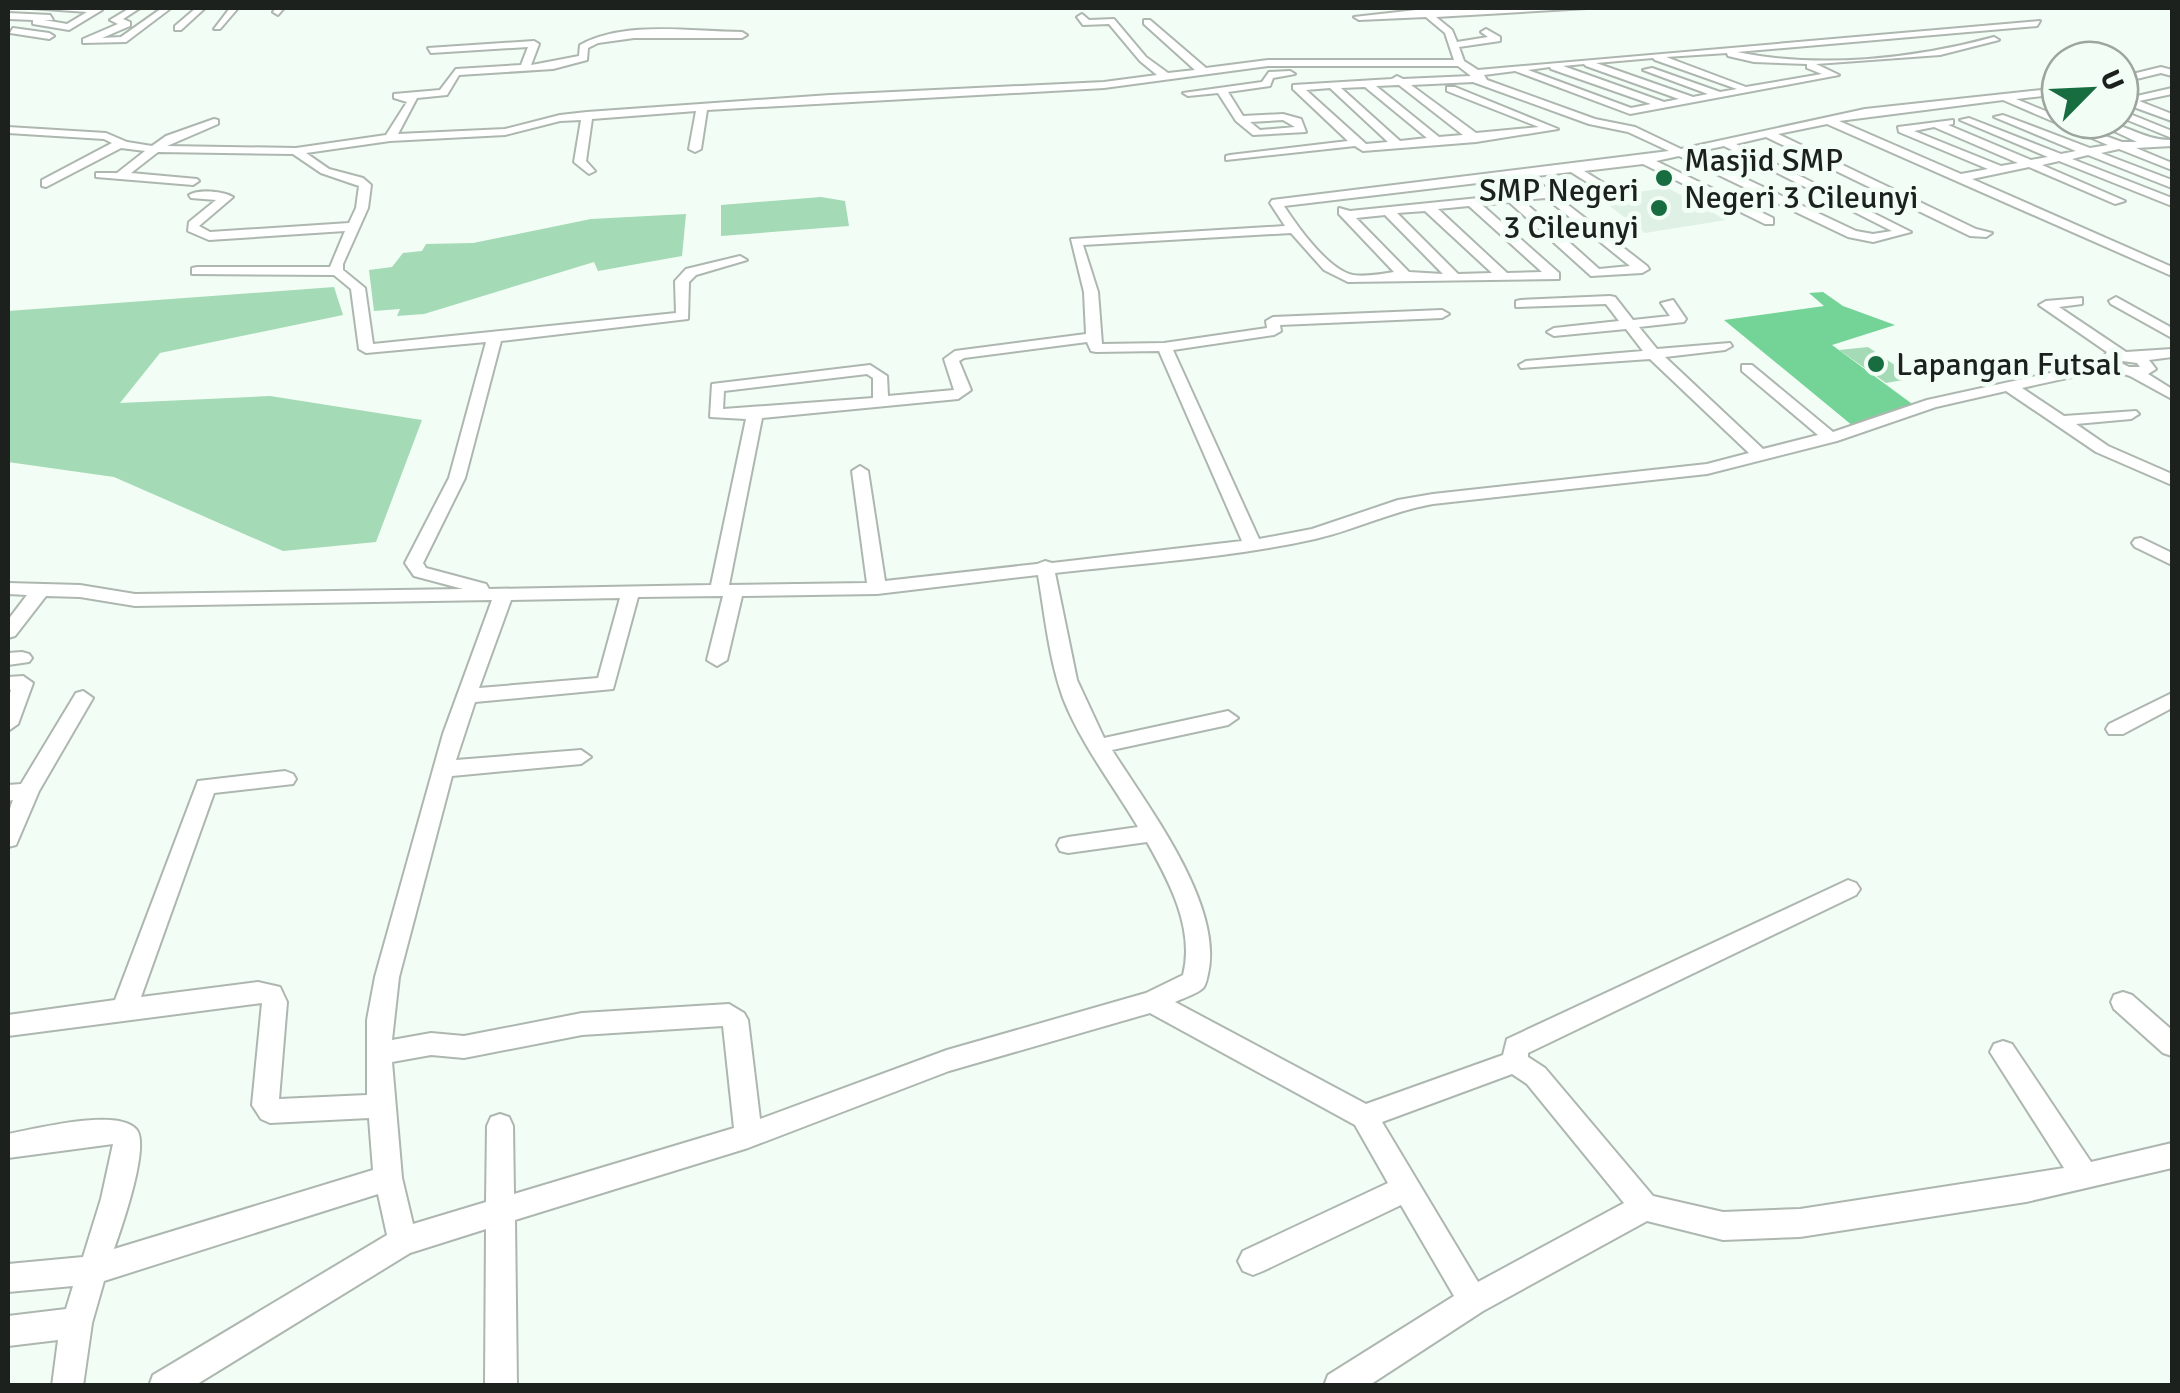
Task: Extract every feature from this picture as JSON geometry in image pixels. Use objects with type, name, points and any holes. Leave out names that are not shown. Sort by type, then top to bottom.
[{"type":"street","points":[[35,8],[97,11],[69,27]]},
{"type":"street","points":[[10,32],[73,8]]},
{"type":"street","points":[[136,8],[115,20],[128,24],[86,40],[120,41],[167,8]]},
{"type":"street","points":[[178,28],[201,8]]},
{"type":"street","points":[[217,26],[234,8]]},
{"type":"street","points":[[1419,8],[1449,32],[1460,63],[1476,77],[1593,122],[1630,128],[1852,234],[1873,238],[1906,232],[1728,144]]},
{"type":"street","points":[[1359,17],[1583,8]]},
{"type":"street","points":[[8,16],[52,18]]},
{"type":"street","points":[[1082,16],[1086,23],[1111,22],[1166,77]]},
{"type":"street","points":[[10,32],[50,36],[74,28],[36,22]]},
{"type":"street","points":[[1148,22],[1204,72]]},
{"type":"street","points":[[1619,60],[2037,23]]},
{"type":"street","points":[[1750,60],[1888,58],[1976,45],[2003,35],[2010,27]]},
{"type":"street","points":[[1456,45],[1498,39],[1486,32]]},
{"type":"street","points":[[1083,36],[1120,33]]},
{"type":"street","points":[[390,138],[413,100],[398,96],[443,93],[456,72],[540,67],[581,59],[589,42],[614,35],[742,36]]},
{"type":"street","points":[[431,50],[534,44],[526,66]]},
{"type":"street","points":[[1514,135],[1448,86],[1513,68],[1719,52],[1813,80]]},
{"type":"street","points":[[1689,55],[1726,67]]},
{"type":"street","points":[[1658,58],[1748,89]]},
{"type":"street","points":[[1619,60],[1717,94]]},
{"type":"street","points":[[1583,62],[1689,99]]},
{"type":"street","points":[[1798,62],[1833,73]]},
{"type":"street","points":[[8,130],[106,136],[152,149],[296,151],[390,138],[505,132],[545,120],[588,116],[1104,85],[1204,72],[1460,63]]},
{"type":"street","points":[[1549,65],[1661,105]]},
{"type":"street","points":[[1188,93],[1266,84],[1269,75],[1298,68],[1340,74]]},
{"type":"street","points":[[1513,68],[1630,111],[1861,71]]},
{"type":"street","points":[[2140,75],[2158,70],[2172,73]]},
{"type":"street","points":[[1745,73],[1783,84]]},
{"type":"street","points":[[1451,89],[1552,129],[1367,149],[1297,87],[1476,77]]},
{"type":"street","points":[[1397,79],[1476,139]]},
{"type":"street","points":[[1366,82],[1439,142]]},
{"type":"street","points":[[1332,85],[1398,145]]},
{"type":"street","points":[[1221,90],[1236,114],[1257,133],[1303,128],[1298,121],[1284,117],[1236,114]]},
{"type":"street","points":[[2140,97],[2172,91]]},
{"type":"street","points":[[672,92],[672,110]]},
{"type":"street","points":[[1473,203],[1554,276],[1354,278],[1337,273],[1292,229],[1276,203],[1644,160],[1865,112],[2040,94]]},
{"type":"street","points":[[2156,95],[2172,102]]},
{"type":"street","points":[[2005,99],[2172,167]]},
{"type":"street","points":[[1236,114],[1262,106]]},
{"type":"street","points":[[2140,106],[2172,118]]},
{"type":"street","points":[[695,148],[702,108]]},
{"type":"street","points":[[1865,112],[1998,169]]},
{"type":"street","points":[[1902,129],[2038,113]]},
{"type":"street","points":[[588,116],[580,162],[589,171]]},
{"type":"street","points":[[2000,117],[2172,184]]},
{"type":"street","points":[[1965,120],[2172,202]]},
{"type":"street","points":[[1819,121],[1961,178],[2172,272]]},
{"type":"street","points":[[1819,121],[1956,185],[2081,233]]},
{"type":"street","points":[[2140,121],[2172,134]]},
{"type":"street","points":[[120,176],[152,149],[181,132],[214,122]]},
{"type":"street","points":[[1935,124],[2119,200]]},
{"type":"street","points":[[1768,134],[1974,233],[1987,232],[1787,143]]},
{"type":"street","points":[[2140,139],[2152,144]]},
{"type":"street","points":[[1961,178],[2086,151],[2172,142]]},
{"type":"street","points":[[46,183],[121,143]]},
{"type":"street","points":[[1230,158],[1356,143]]},
{"type":"street","points":[[146,178],[179,149]]},
{"type":"street","points":[[296,151],[325,171],[363,182],[362,208],[336,260],[337,270]]},
{"type":"street","points":[[1644,160],[1769,221]]},
{"type":"street","points":[[1572,168],[1610,192]]},
{"type":"street","points":[[1512,198],[1596,273],[1642,270],[1524,174]]},
{"type":"street","points":[[100,175],[146,178],[227,197],[193,226],[194,231],[209,236],[352,227]]},
{"type":"street","points":[[1347,215],[1549,194]]},
{"type":"street","points":[[1328,195],[1405,276]]},
{"type":"street","points":[[1312,197],[1386,276]]},
{"type":"street","points":[[1428,207],[1504,277]]},
{"type":"street","points":[[1388,211],[1456,278]]},
{"type":"street","points":[[1292,229],[1076,242],[1094,306],[1096,348],[1164,347],[1274,331],[1274,321],[1442,314]]},
{"type":"street","points":[[197,271],[337,270],[358,288],[366,348],[684,316],[682,281],[691,272],[740,260]]},
{"type":"street","points":[[2172,321],[2121,298],[2172,334]]},
{"type":"street","points":[[1521,304],[1605,299],[1653,354],[1761,456]]},
{"type":"street","points":[[2077,300],[2046,305],[2172,395]]},
{"type":"street","points":[[1554,332],[1679,319],[1668,303]]},
{"type":"street","points":[[881,402],[880,376],[870,368],[726,383],[714,390],[715,414],[755,414],[881,402],[962,393],[951,360],[960,354],[1093,336]]},
{"type":"street","points":[[496,337],[457,478],[414,563],[420,572],[499,596]]},
{"type":"street","points":[[1526,365],[1725,346]]},
{"type":"street","points":[[1164,347],[1253,544]]},
{"type":"street","points":[[8,589],[135,600],[877,588],[1315,534],[1434,498],[1652,477],[1831,438],[1932,404],[2172,352]]},
{"type":"street","points":[[2129,362],[2172,362]]},
{"type":"street","points":[[1747,368],[1831,438]]},
{"type":"street","points":[[2009,386],[2102,449],[2172,480]]},
{"type":"street","points":[[717,660],[755,414]]},
{"type":"street","points":[[2063,422],[2132,414]]},
{"type":"street","points":[[860,471],[877,588]]},
{"type":"street","points":[[2140,543],[2172,560]]},
{"type":"street","points":[[164,1386],[403,1242],[748,1136],[947,1060],[1152,1002],[1194,981],[1202,956],[1194,921],[1153,833],[1074,699],[1045,566]]},
{"type":"street","points":[[8,632],[42,590]]},
{"type":"street","points":[[468,696],[606,684],[630,594]]},
{"type":"street","points":[[403,1242],[388,1178],[379,1054],[387,978],[444,769],[499,596]]},
{"type":"street","points":[[8,683],[23,683],[8,724]]},
{"type":"street","points":[[8,840],[18,792],[83,698]]},
{"type":"street","points":[[2116,728],[2172,700]]},
{"type":"street","points":[[1099,746],[1228,718]]},
{"type":"street","points":[[444,769],[582,757]]},
{"type":"street","points":[[124,1010],[206,786],[285,779]]},
{"type":"street","points":[[1068,845],[1153,833]]},
{"type":"street","points":[[1515,1062],[1516,1047],[1848,889]]},
{"type":"street","points":[[8,1025],[258,992],[270,994],[275,1002],[264,1104],[270,1111],[383,1106]]},
{"type":"street","points":[[1152,1002],[1364,1117],[1474,1301]]},
{"type":"street","points":[[2123,1002],[2172,1045]]},
{"type":"street","points":[[379,1054],[431,1044],[464,1047],[582,1024],[728,1015],[735,1020],[748,1136]]},
{"type":"street","points":[[2002,1052],[2084,1176]]},
{"type":"street","points":[[1364,1117],[1515,1062]]},
{"type":"street","points":[[1515,1062],[1536,1076],[1645,1208],[1723,1226],[1761,1226],[2026,1189],[2172,1156]]},
{"type":"street","points":[[500,1126],[501,1386]]},
{"type":"street","points":[[8,1146],[113,1130],[127,1138],[76,1323],[68,1357],[67,1386]]},
{"type":"street","points":[[8,1278],[93,1270],[388,1178]]},
{"type":"street","points":[[1254,1260],[1406,1188]]},
{"type":"street","points":[[1339,1386],[1474,1301],[1645,1208]]},
{"type":"street","points":[[8,1331],[76,1323]]},
{"type":"shaded area","name":"SMP Negeri 3 Cileunyi","points":[[1668,188],[1726,220],[1645,233],[1598,197]]},
{"type":"green space","points":[[821,197],[845,201],[849,226],[721,236],[721,205]]},
{"type":"green space","points":[[686,214],[682,256],[598,271],[594,262],[424,314],[397,316],[400,309],[374,311],[369,270],[392,267],[403,253],[422,251],[426,244],[473,243],[591,219]]},
{"type":"green space","points":[[334,287],[343,315],[160,353],[120,403],[270,396],[422,420],[376,542],[283,551],[114,477],[8,462],[8,311]]},
{"type":"green space","points":[[1823,292],[1843,306],[1895,325],[1832,345],[1915,406],[1853,426],[1724,320],[1824,306],[1809,293]]},
{"type":"green space","name":"Lapangan Futsal","points":[[1868,347],[1914,378],[1886,383],[1839,350]]},
{"type":"place","name":"Masjid SMP Negeri 3 Cileunyi","points":[[1664,178]]},
{"type":"place","name":"SMP Negeri 3 Cileunyi","points":[[1659,208]]},
{"type":"place","name":"Lapangan Futsal","points":[[1876,364]]}]
